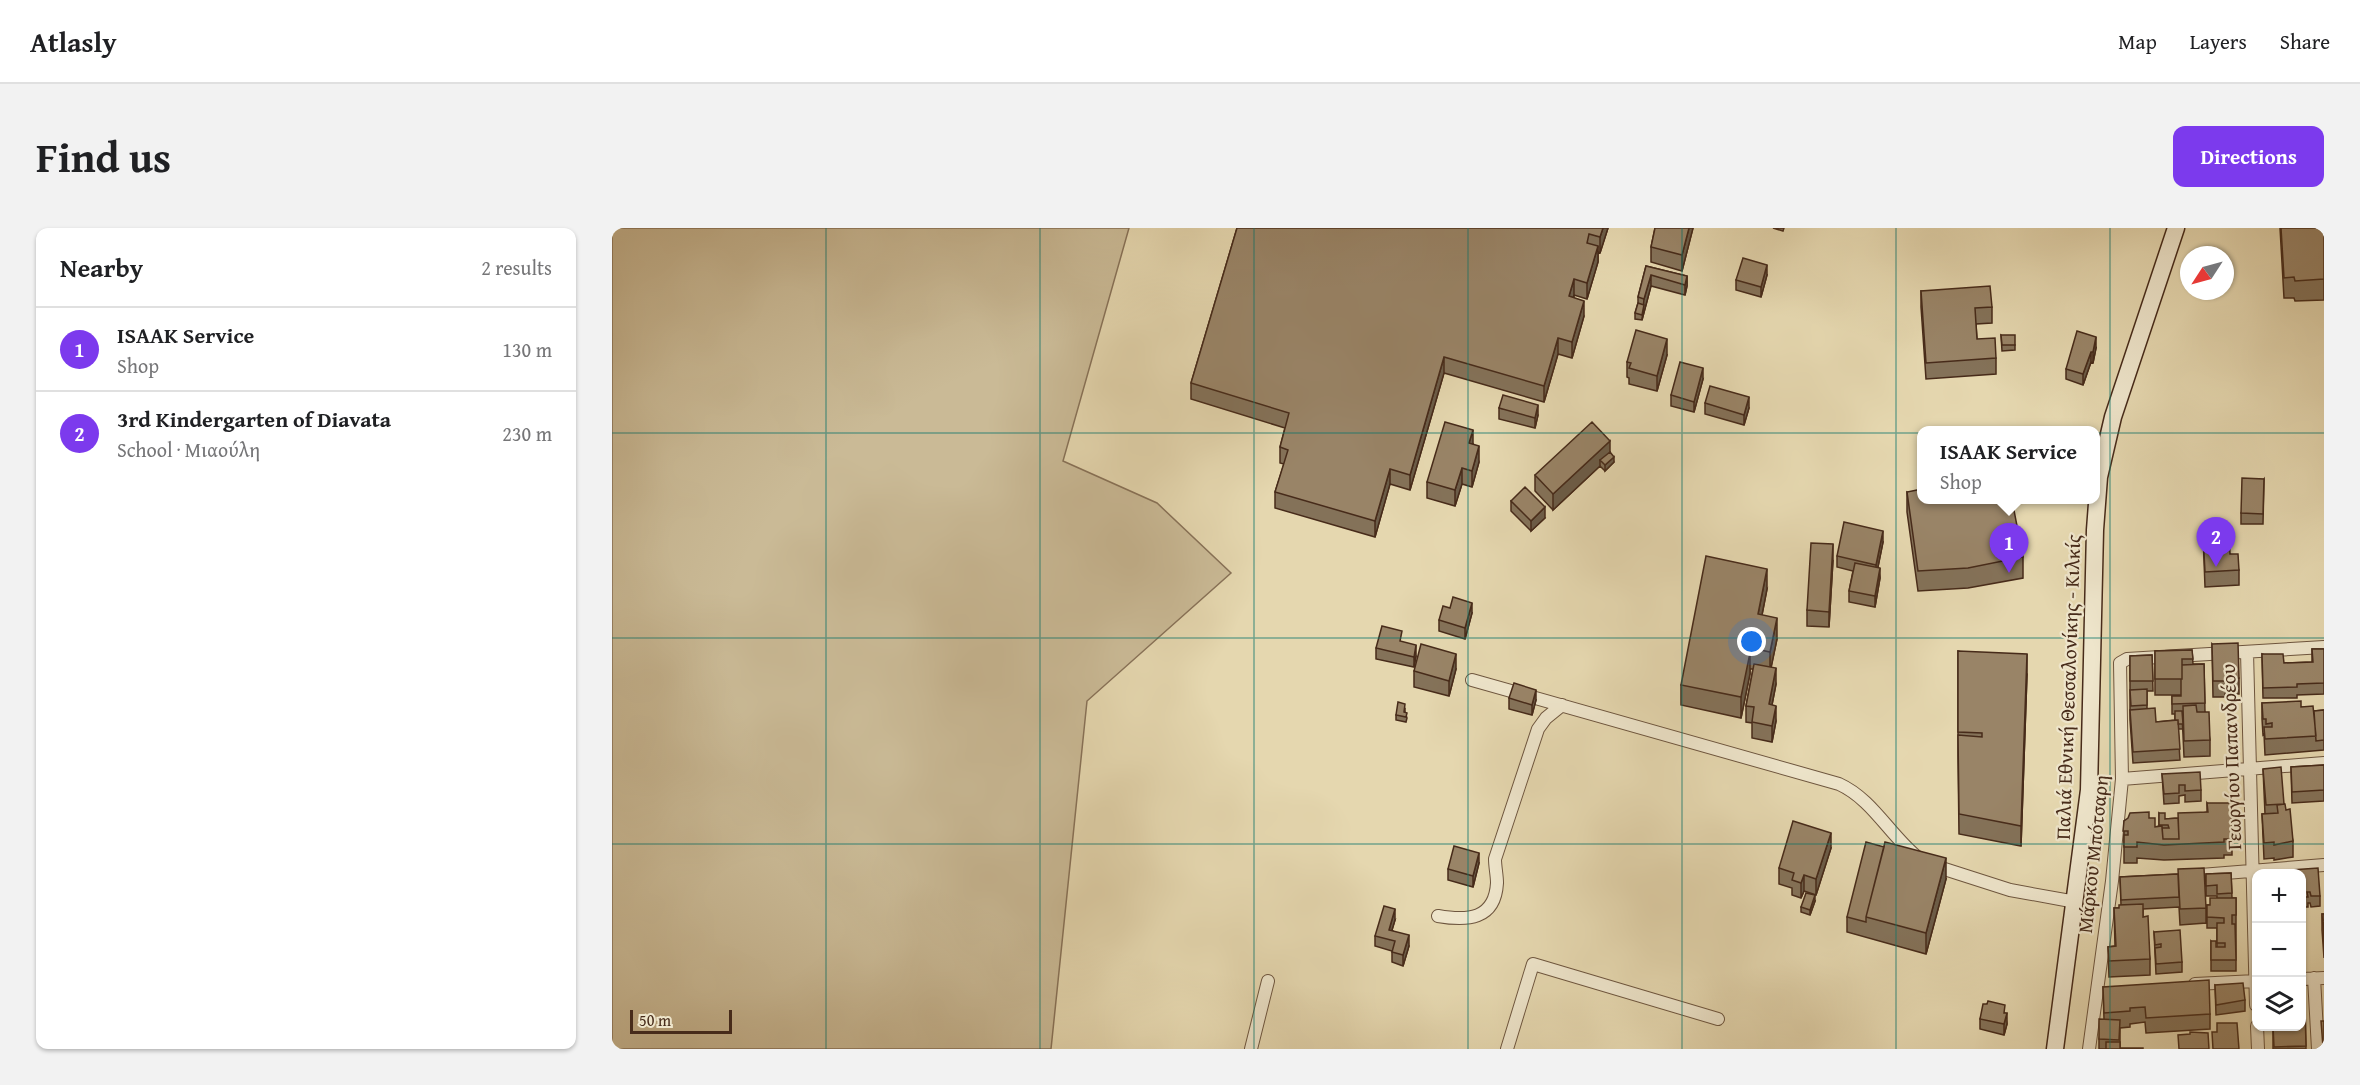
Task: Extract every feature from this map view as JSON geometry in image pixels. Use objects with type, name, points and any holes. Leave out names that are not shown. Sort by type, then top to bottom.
[{"type":"main road","name":"Παλιά Εθνική Θεσσαλονίκης - Κιλκίς","points":[[2100,473],[2113,417],[2176,228]]},
{"type":"main road","name":"Παλιά Εθνική Θεσσαλονίκης - Κιλκίς","points":[[2055,1049],[2090,790],[2097,504]]},
{"type":"street","points":[[2247,652],[2324,647]]},
{"type":"street","name":"Μάρκου Μπότσαρη","points":[[2089,1049],[2102,988],[2117,880],[2122,779],[2120,663],[2127,660],[2247,652]]},
{"type":"street","name":"Γεωργίου Παπανδρέου","points":[[2247,652],[2254,869]]},
{"type":"street","points":[[1472,680],[1839,784],[1853,791],[1865,801],[1917,858],[2010,890],[2076,902]]},
{"type":"street","points":[[1438,916],[1469,920],[1482,914],[1491,905],[1497,881],[1495,859],[1538,729],[1546,718],[1562,705]]},
{"type":"street","points":[[2122,779],[2324,764]]},
{"type":"street","points":[[2277,869],[2324,865]]},
{"type":"street","points":[[2171,877],[2252,871]]},
{"type":"street","name":"Γεωργίου Παπανδρέου","points":[[2255,923],[2256,977]]},
{"type":"street","points":[[1507,1049],[1533,964],[1718,1019]]},
{"type":"street","points":[[2313,978],[2318,1049]]},
{"type":"street","points":[[1251,1049],[1268,981]]},
{"type":"street","points":[[2188,984],[2252,981]]},
{"type":"street","points":[[2257,1031],[2258,1049]]},
{"type":"shaded area","points":[[612,228],[1129,228],[1063,461],[1157,503],[1231,573],[1087,701],[1051,1049],[612,1049]]},
{"type":"building","points":[[1237,228],[1603,228],[1600,237],[1589,234],[1587,243],[1598,246],[1587,283],[1574,279],[1569,296],[1584,301],[1572,342],[1558,338],[1544,386],[1444,357],[1410,475],[1390,469],[1375,521],[1275,492],[1288,450],[1280,447],[1289,413],[1191,383]]},
{"type":"building","points":[[1655,228],[1689,228],[1682,255],[1651,247]]},
{"type":"building","points":[[2281,228],[2324,228],[2324,279],[2295,281],[2294,277],[2284,278]]},
{"type":"building","points":[[1743,258],[1767,265],[1761,287],[1736,280]]},
{"type":"building","points":[[1646,266],[1687,276],[1685,285],[1651,275],[1644,299],[1638,297]]},
{"type":"building","points":[[1990,286],[1992,307],[1975,308],[1977,339],[1995,338],[1996,358],[1926,363],[1921,291]]},
{"type":"building","points":[[1638,303],[1644,305],[1642,315],[1635,313]]},
{"type":"building","points":[[1636,330],[1667,339],[1657,376],[1629,368],[1631,363],[1627,362]]},
{"type":"building","points":[[2077,331],[2096,337],[2093,352],[2091,352],[2083,374],[2066,369]]},
{"type":"building","points":[[2001,335],[2015,335],[2015,345],[2002,345]]},
{"type":"building","points":[[1680,362],[1703,368],[1694,402],[1671,395]]},
{"type":"building","points":[[1710,386],[1749,397],[1744,415],[1705,403]]},
{"type":"building","points":[[1503,395],[1538,405],[1535,418],[1499,408]]},
{"type":"building","points":[[1445,422],[1473,430],[1469,443],[1479,446],[1472,471],[1462,468],[1455,490],[1427,482]]},
{"type":"building","points":[[1592,422],[1610,441],[1553,494],[1535,475]]},
{"type":"building","points":[[1610,452],[1614,457],[1605,465],[1600,460]]},
{"type":"building","points":[[2242,478],[2264,479],[2263,514],[2241,513]]},
{"type":"building","points":[[1525,487],[1545,507],[1531,521],[1511,501]]},
{"type":"building","points":[[1917,490],[1917,504],[2013,504],[2023,557],[1968,568],[1918,571],[1907,492]]},
{"type":"building","points":[[1844,522],[1883,531],[1876,565],[1837,556]]},
{"type":"building","points":[[2229,533],[2230,554],[2238,554],[2239,570],[2205,572],[2203,534]]},
{"type":"building","points":[[1811,543],[1833,544],[1829,612],[1807,610]]},
{"type":"building","points":[[1706,556],[1767,569],[1758,614],[1777,618],[1770,652],[1747,647],[1746,652],[1750,653],[1741,697],[1681,685]]},
{"type":"building","points":[[1855,563],[1880,568],[1875,596],[1849,591]]},
{"type":"building","points":[[1453,597],[1472,603],[1465,628],[1439,620],[1443,606],[1450,608]]},
{"type":"building","points":[[1382,626],[1402,631],[1400,641],[1416,645],[1414,657],[1376,648]]},
{"type":"building","points":[[2238,643],[2239,678],[2213,681],[2212,644]]},
{"type":"building","points":[[1421,644],[1456,654],[1449,681],[1414,671]]},
{"type":"building","points":[[2312,649],[2324,649],[2324,683],[2263,688],[2262,654],[2283,654],[2284,663],[2313,662]]},
{"type":"building","points":[[2192,650],[2193,659],[2182,659],[2182,679],[2155,679],[2155,651]]},
{"type":"building","points":[[1958,651],[2027,654],[2021,826],[1959,814],[1958,735],[1982,737],[1982,733],[1958,732]]},
{"type":"building","points":[[2152,655],[2153,681],[2130,681],[2130,656]]},
{"type":"building","points":[[1754,664],[1776,668],[1769,704],[1776,706],[1772,726],[1752,722],[1754,707],[1746,706]]},
{"type":"building","points":[[2204,664],[2205,703],[2172,704],[2172,696],[2181,696],[2182,665]]},
{"type":"building","points":[[1514,683],[1536,690],[1532,705],[1509,698]]},
{"type":"building","points":[[2147,689],[2147,705],[2131,706],[2130,690]]},
{"type":"building","points":[[2301,701],[2301,707],[2313,706],[2316,736],[2265,739],[2264,727],[2272,727],[2272,723],[2266,724],[2266,719],[2263,719],[2262,703]]},
{"type":"building","points":[[1398,702],[1405,704],[1406,717],[1396,715]]},
{"type":"building","points":[[2196,705],[2197,712],[2209,712],[2210,740],[2184,741],[2183,706]]},
{"type":"building","points":[[2155,708],[2156,722],[2178,720],[2180,749],[2133,752],[2130,710]]},
{"type":"building","points":[[2324,710],[2324,740],[2316,741],[2314,711]]},
{"type":"building","points":[[2175,711],[2182,711],[2183,724],[2178,724],[2178,720],[2175,720]]},
{"type":"building","points":[[2324,765],[2324,790],[2292,792],[2291,767]]},
{"type":"building","points":[[2281,767],[2284,804],[2266,805],[2263,769]]},
{"type":"building","points":[[2200,772],[2201,790],[2185,791],[2185,785],[2179,785],[2179,793],[2164,794],[2162,774]]},
{"type":"building","points":[[2207,803],[2231,803],[2232,839],[2224,839],[2224,842],[2164,845],[2137,842],[2137,847],[2124,847],[2124,835],[2128,835],[2128,831],[2123,831],[2124,821],[2130,813],[2149,812],[2149,818],[2155,818],[2155,827],[2162,826],[2163,839],[2179,839],[2178,813],[2208,812]]},
{"type":"building","points":[[2285,804],[2286,810],[2290,809],[2293,841],[2274,845],[2274,842],[2264,843],[2262,814],[2278,813],[2277,805]]},
{"type":"building","points":[[2159,813],[2165,813],[2165,819],[2178,818],[2179,839],[2163,839],[2162,828],[2169,828],[2168,825],[2159,825]]},
{"type":"building","points":[[1793,821],[1831,833],[1816,879],[1804,875],[1801,883],[1792,880],[1794,873],[1779,868]]},
{"type":"building","points":[[1866,842],[1884,847],[1866,922],[1847,917]]},
{"type":"building","points":[[1885,842],[1946,858],[1926,933],[1866,917]]},
{"type":"building","points":[[1454,846],[1479,853],[1473,876],[1448,869]]},
{"type":"building","points":[[2204,868],[2206,908],[2180,909],[2178,869]]},
{"type":"building","points":[[2318,868],[2320,896],[2311,896],[2310,892],[2307,892],[2308,897],[2306,897],[2304,869]]},
{"type":"building","points":[[2231,873],[2232,893],[2217,894],[2217,885],[2206,886],[2206,874]]},
{"type":"building","points":[[2178,874],[2179,897],[2121,900],[2120,877]]},
{"type":"building","points":[[1806,893],[1815,895],[1810,910],[1801,907]]},
{"type":"building","points":[[2210,898],[2236,898],[2236,915],[2232,915],[2232,924],[2235,924],[2236,960],[2211,960],[2211,941],[2216,941],[2216,947],[2225,947],[2225,943],[2217,943],[2217,923],[2224,923],[2224,918],[2207,917],[2207,905],[2210,905]]},
{"type":"building","points":[[2143,904],[2143,917],[2148,916],[2150,959],[2109,961],[2108,947],[2116,946],[2114,908],[2119,908],[2119,905]]},
{"type":"building","points":[[1384,906],[1395,909],[1389,930],[1409,935],[1403,955],[1392,952],[1395,941],[1375,936]]},
{"type":"building","points":[[2322,914],[2324,914],[2324,942]]},
{"type":"building","points":[[2180,930],[2182,962],[2156,964],[2155,948],[2161,947],[2161,944],[2155,945],[2154,932]]},
{"type":"building","points":[[2209,980],[2210,1014],[2146,1018],[2145,1007],[2104,1013],[2103,987]]},
{"type":"building","points":[[2243,983],[2245,1000],[2216,1005],[2215,985]]},
{"type":"building","points":[[1988,1001],[2005,1005],[2004,1013],[2007,1013],[2004,1024],[1980,1019],[1983,1004],[1987,1004]]},
{"type":"building","points":[[2099,1019],[2120,1020],[2119,1040],[2099,1039]]},
{"type":"building","points":[[2321,1021],[2324,1021],[2324,1047],[2323,1047]]},
{"type":"building","points":[[2217,1023],[2237,1023],[2239,1049],[2213,1049],[2212,1032],[2217,1032]]},
{"type":"building","points":[[2273,1031],[2306,1031],[2306,1046],[2274,1047]]},
{"type":"building","points":[[2190,1032],[2208,1033],[2209,1049],[2179,1049],[2178,1035],[2190,1034]]},
{"type":"building","points":[[2106,1042],[2120,1042],[2120,1049],[2106,1049]]},
{"type":"place","name":"3rd Kindergarten of Diavata","points":[[2216,567]]},
{"type":"place","name":"ISAAK Service","points":[[2009,573]]}]
